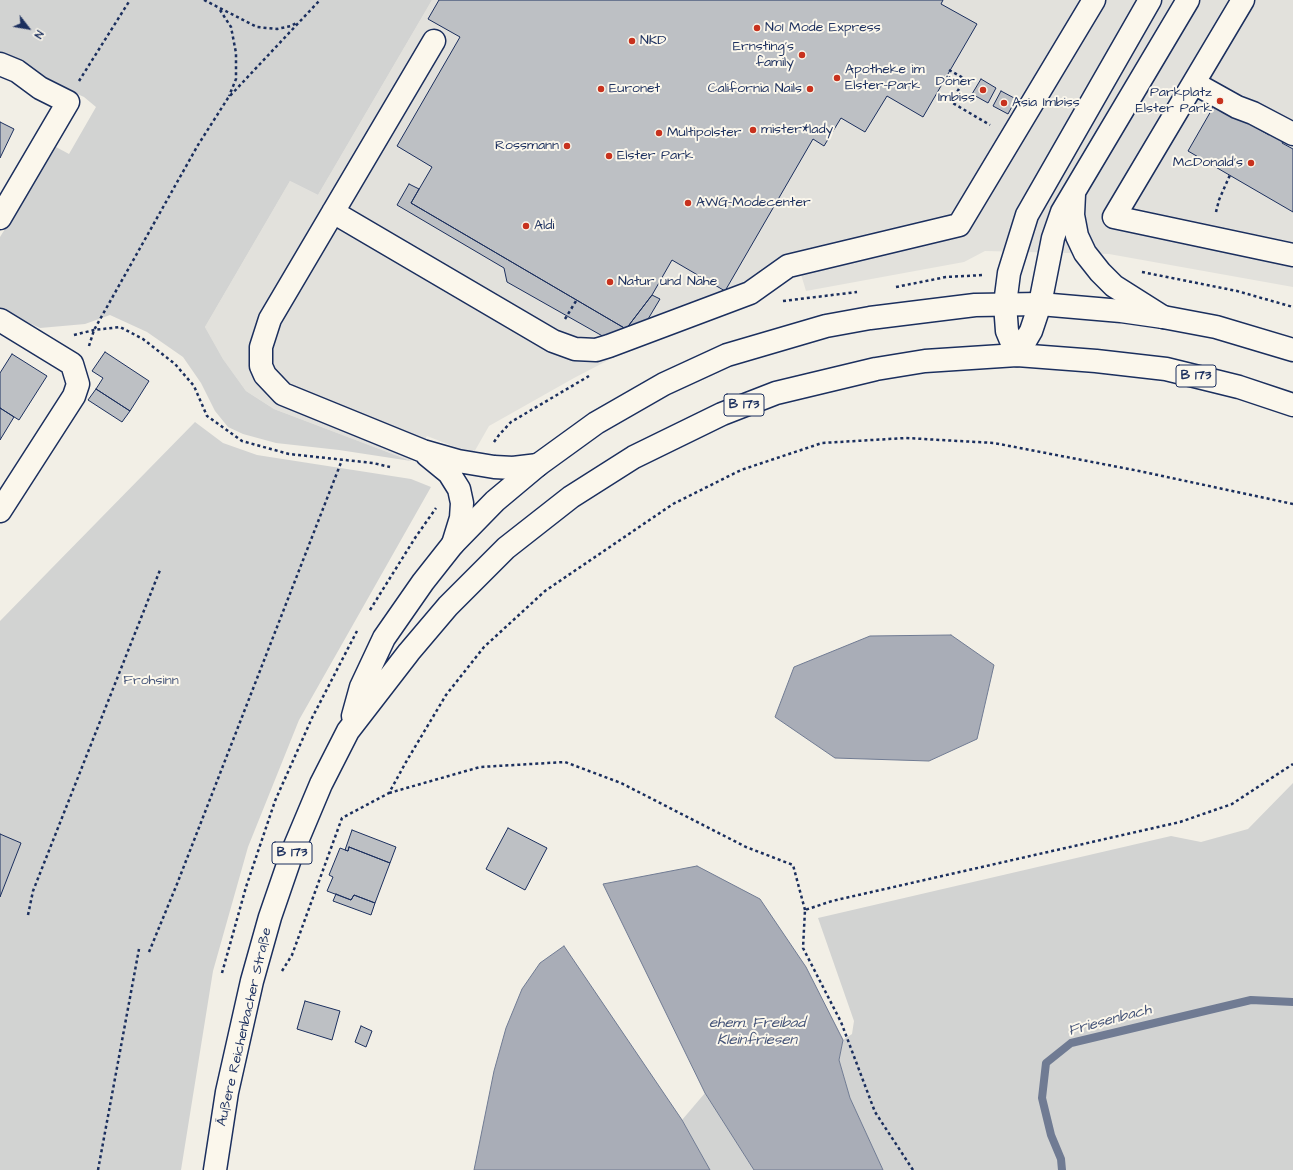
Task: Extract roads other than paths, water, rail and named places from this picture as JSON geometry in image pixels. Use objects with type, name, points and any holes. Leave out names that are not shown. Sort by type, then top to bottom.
[{"type":"main road","points":[[333,212],[553,341],[575,349],[596,350],[750,293],[788,266],[960,226],[1094,0]]},
{"type":"main road","points":[[1017,355],[1007,331],[1005,304],[1010,267],[1027,215],[1150,0]]},
{"type":"main road","points":[[1017,355],[1031,331],[1040,304],[1053,238],[1062,212],[1188,0]]},
{"type":"main road","points":[[1243,0],[1114,217],[1293,255]]},
{"type":"main road","points":[[434,41],[270,319],[261,347],[261,366],[265,375],[283,394],[423,451],[458,461],[494,467],[513,468],[538,466]]},
{"type":"main road","points":[[0,64],[17,71],[40,88],[68,102],[0,218]]},
{"type":"main road","points":[[1194,83],[1237,107],[1253,112],[1293,134]]},
{"type":"main road","points":[[1074,193],[1073,216],[1077,236],[1085,253],[1100,272],[1114,286],[1162,317]]},
{"type":"main road","name":"Äußere Reichenbacher Straße","points":[[215,1170],[227,1092],[252,981],[270,917],[292,853],[321,784],[348,731],[361,687],[384,638],[423,582],[452,544],[495,501],[538,466],[596,423],[664,384],[727,355],[826,326],[930,309],[1005,304],[1040,304],[1121,311],[1162,317]]},
{"type":"main road","name":"B 173","points":[[1162,317],[1216,327],[1293,350]]},
{"type":"main road","points":[[0,320],[72,364],[78,384],[74,396],[0,511]]},
{"type":"main road","name":"Äußere Reichenbacher Straße","points":[[348,731],[414,646],[448,606],[506,548],[571,497],[634,458],[722,414],[776,393],[876,368],[925,361],[1017,355],[1096,361],[1166,369],[1239,387],[1293,404]]},
{"type":"main road","points":[[423,451],[449,473],[459,490],[462,503],[461,518],[452,544]]},
{"type":"water","points":[[951,635],[994,665],[977,739],[929,761],[835,758],[775,717],[794,667],[870,636]]},
{"type":"water","name":"ehem. Freibad Kleinfriesen","points":[[697,866],[760,899],[806,967],[843,1040],[839,1060],[850,1098],[883,1170],[754,1170],[705,1093],[603,884]]},
{"type":"water","points":[[564,946],[682,1120],[710,1170],[474,1170],[494,1071],[506,1028],[522,989],[540,963]]},
{"type":"waterway","name":"Friesenbach","points":[[1062,1170],[1061,1159],[1051,1135],[1042,1098],[1046,1063],[1071,1043],[1251,1000],[1293,1002]]},
{"type":"place","name":"No1 Mode Express","points":[[757,28]]},
{"type":"place","name":"NKD","points":[[632,41]]},
{"type":"place","name":"Ernsting's family","points":[[802,55]]},
{"type":"place","name":"Apotheke im Elster-Park","points":[[837,78]]},
{"type":"place","name":"Euronet","points":[[601,89]]},
{"type":"place","name":"California Nails","points":[[810,89]]},
{"type":"place","name":"Döner Imbiss","points":[[983,90]]},
{"type":"place","name":"Parkplatz Elster Park","points":[[1220,101]]},
{"type":"place","name":"Asia Imbiss","points":[[1004,103]]},
{"type":"place","name":"mister*lady","points":[[753,130]]},
{"type":"place","name":"Multipolster","points":[[659,133]]},
{"type":"place","name":"Rossmann","points":[[567,146]]},
{"type":"place","name":"Elster Park","points":[[609,156]]},
{"type":"place","name":"McDonald's","points":[[1251,163]]},
{"type":"place","name":"AWG-Modecenter","points":[[688,203]]},
{"type":"place","name":"Aldi","points":[[526,226]]},
{"type":"place","name":"Natur und Nähe","points":[[610,282]]},
{"type":"park label","name":"Frohsinn","points":[[151,681]]}]
